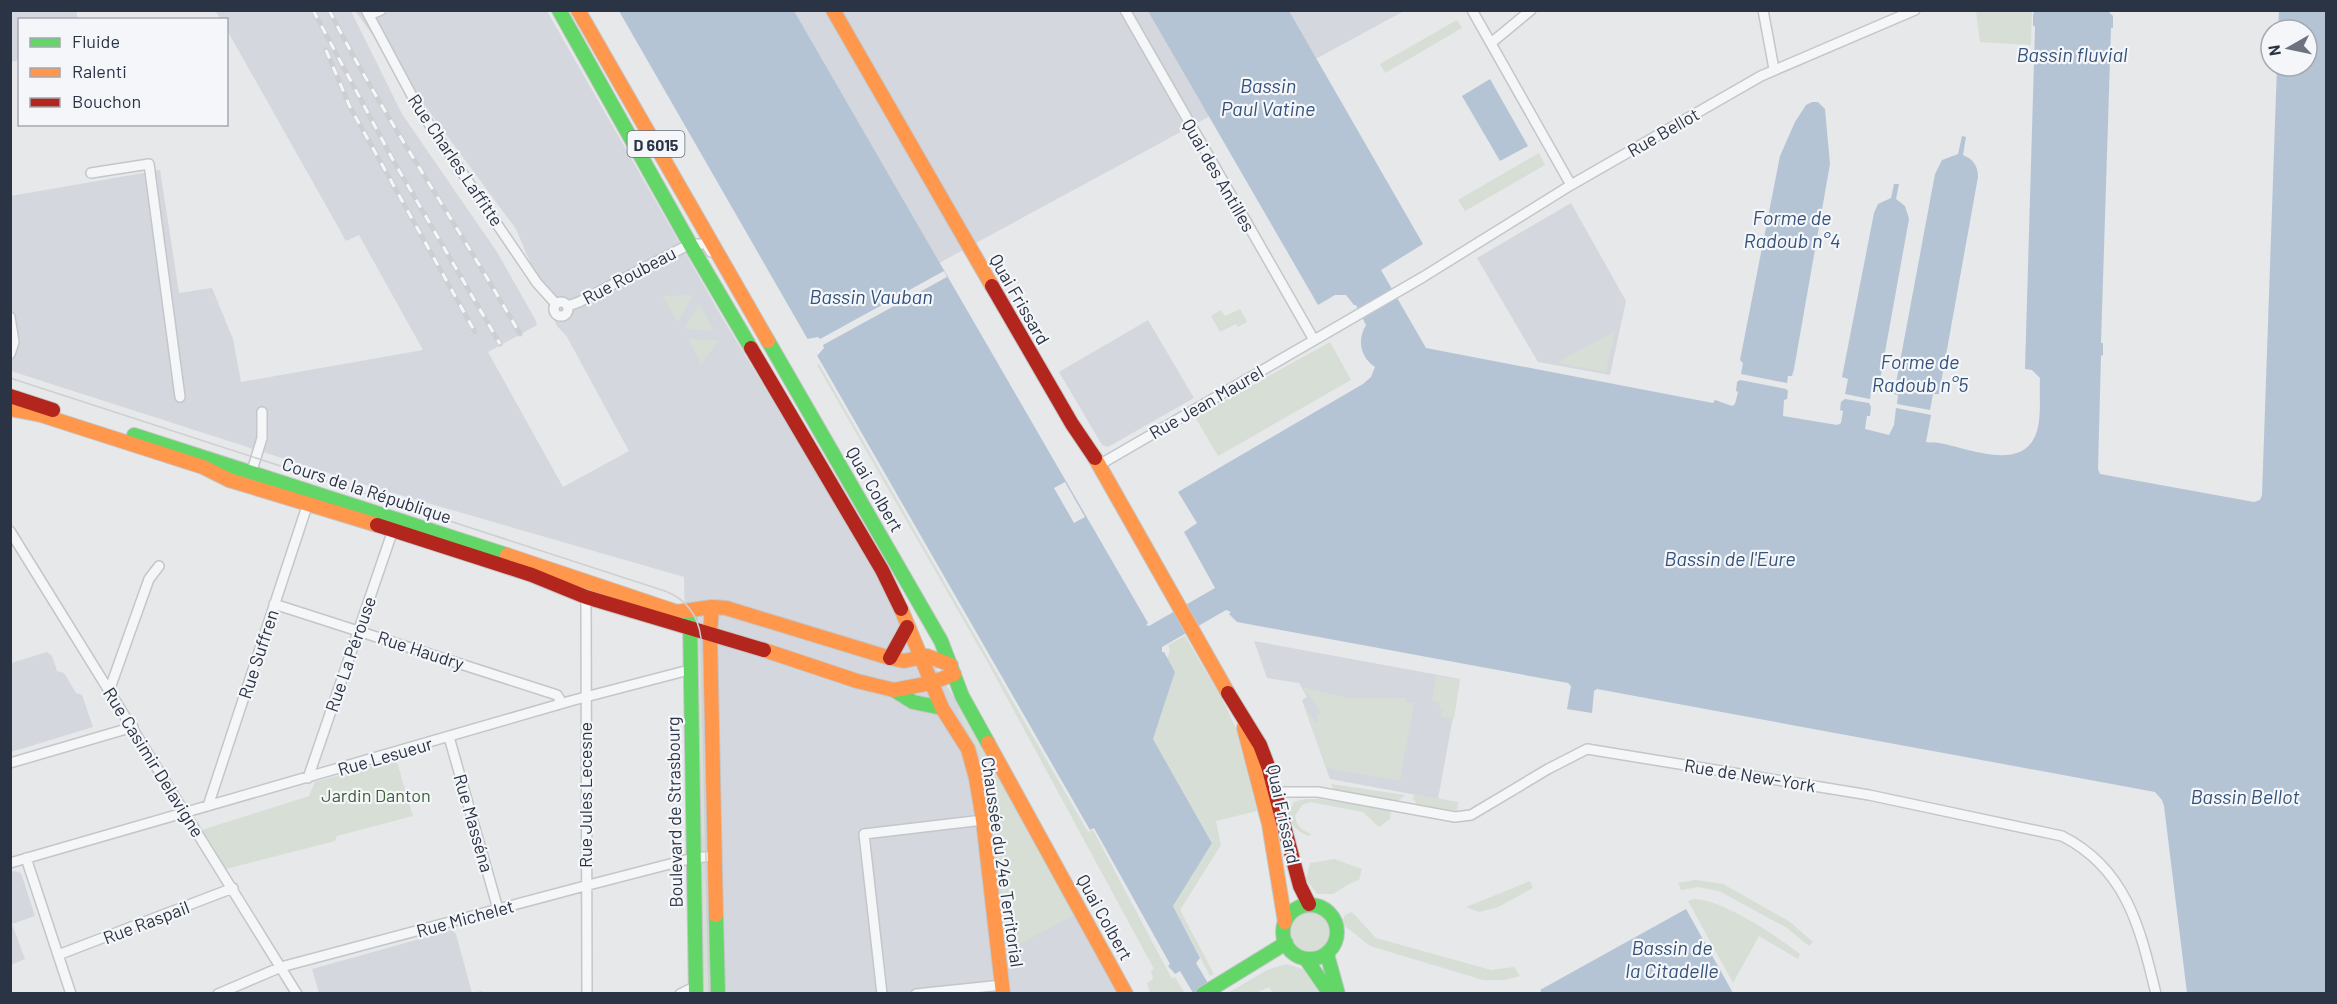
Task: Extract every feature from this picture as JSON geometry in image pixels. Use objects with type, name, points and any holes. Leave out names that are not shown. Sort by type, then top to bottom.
[{"type":"main road","name":"Quai Colbert","points":[[559,10],[690,243],[882,570],[897,599],[942,708]]},
{"type":"main road","name":"Quai Colbert","points":[[578,10],[942,641],[964,698],[1126,993]]},
{"type":"main road","name":"Quai Frissard","points":[[833,10],[1043,374],[1099,465],[1241,715],[1300,886],[1309,904]]},
{"type":"main road","points":[[750,346],[754,314]]},
{"type":"main road","name":"Cours de la République","points":[[10,396],[250,479],[308,503],[532,575],[586,597],[733,640],[857,681],[894,690]]},
{"type":"main road","name":"Cours de la République","points":[[10,409],[59,421],[203,468],[250,479],[457,538],[677,612],[712,607],[745,613],[890,658]]},
{"type":"main road","points":[[712,607],[710,650],[718,993]]},
{"type":"main road","name":"Boulevard de Strasbourg","points":[[692,610],[689,629],[689,670],[696,990]]},
{"type":"main road","points":[[894,690],[931,683],[953,669],[936,658],[927,656],[904,661],[890,658],[907,627]]},
{"type":"main road","points":[[894,690],[913,702],[942,708]]},
{"type":"main road","name":"Chaussée du 24e Territorial","points":[[942,708],[968,749],[976,778],[983,820],[1002,989]]},
{"type":"main road","name":"Quai Frissard","points":[[1270,796],[1285,922]]},
{"type":"main road","points":[[1309,904],[1327,910],[1336,923],[1337,940],[1327,954],[1313,959],[1306,959],[1294,953],[1286,943],[1283,933],[1285,922],[1294,910],[1309,904]]},
{"type":"main road","points":[[1208,990],[1286,943]]},
{"type":"main road","points":[[1327,954],[1338,993]]},
{"type":"main road","points":[[1306,959],[1330,993]]},
{"type":"street","points":[[367,13],[381,10]]},
{"type":"street","name":"Quai des Antilles","points":[[1125,10],[1314,340]]},
{"type":"street","points":[[1473,10],[1571,185]]},
{"type":"street","points":[[1491,43],[1531,10]]},
{"type":"street","points":[[1763,10],[1774,69]]},
{"type":"street","name":"Rue Bellot","points":[[1358,315],[1571,185],[1774,69],[1915,10]]},
{"type":"street","name":"Rue Charles Laffitte","points":[[367,13],[419,109],[537,284],[556,304],[554,310],[561,316],[567,313],[568,306]]},
{"type":"street","points":[[91,172],[149,165],[180,397]]},
{"type":"street","points":[[690,243],[706,244],[713,256],[727,267]]},
{"type":"street","name":"Rue Roubeau","points":[[568,306],[690,243]]},
{"type":"street","name":"Rue Jean Maurel","points":[[1099,465],[1358,315]]},
{"type":"street","points":[[10,354],[14,342],[11,321]]},
{"type":"street","points":[[250,479],[262,438],[262,412]]},
{"type":"street","name":"Rue Suffren","points":[[208,806],[308,503]]},
{"type":"street","name":"Rue La Pérouse","points":[[308,778],[393,530]]},
{"type":"street","name":"Rue Casimir Delavigne","points":[[10,531],[233,888],[281,967],[292,992]]},
{"type":"street","points":[[109,691],[149,579],[159,566]]},
{"type":"street","name":"Rue Jules Lecesne","points":[[586,597],[587,993]]},
{"type":"street","name":"Rue Haudry","points":[[274,604],[557,695],[562,704]]},
{"type":"street","name":"Rue Lesueur","points":[[10,863],[562,704],[689,670]]},
{"type":"street","points":[[10,763],[133,727]]},
{"type":"street","name":"Rue Masséna","points":[[449,737],[498,909]]},
{"type":"street","name":"Rue de New-York","points":[[1270,796],[1282,792],[1318,792],[1464,817],[1587,749],[1869,795],[2062,836],[2081,846],[2096,858],[2123,893],[2133,911],[2156,993]]},
{"type":"street","points":[[882,993],[864,834],[983,820]]},
{"type":"street","name":"Rue Michelet","points":[[218,993],[281,967],[586,885],[693,858],[715,856]]},
{"type":"street","points":[[26,858],[71,993]]},
{"type":"street","name":"Rue Raspail","points":[[58,955],[233,888]]},
{"type":"street","points":[[916,993],[1002,989]]},
{"type":"street","points":[[680,993],[696,990]]},
{"type":"shaded area","points":[[11,10],[76,11],[78,18],[18,18],[18,60],[11,62]]},
{"type":"shaded area","points":[[215,11],[351,11],[402,114],[497,252],[535,319],[537,325],[488,352],[563,487],[629,451],[567,337],[557,326],[516,229],[355,11],[547,11],[723,319],[958,704],[1119,993],[693,993],[684,577],[369,486],[11,371],[11,196],[160,170],[179,293],[212,288],[233,339],[241,382],[423,350],[359,235],[346,241],[228,32],[228,18],[220,18]]},
{"type":"shaded area","points":[[766,11],[1404,11],[928,269]]},
{"type":"shaded area","points":[[1571,203],[1626,301],[1610,375],[1538,362],[1477,258]]},
{"type":"shaded area","points":[[1148,320],[1194,398],[1108,447],[1102,445],[1059,372]]},
{"type":"shaded area","points":[[1254,641],[1460,679],[1438,799],[1330,779],[1302,700],[1307,697],[1299,683],[1267,678]]},
{"type":"shaded area","points":[[47,652],[52,656],[57,671],[64,673],[76,693],[82,695],[93,727],[11,752],[11,663]]},
{"type":"shaded area","points":[[10,872],[21,873],[35,916],[12,924],[25,959],[11,965]]},
{"type":"shaded area","points":[[452,930],[456,934],[472,993],[319,993],[312,969]]},
{"type":"green space","points":[[1976,11],[2032,11],[2031,45],[1980,42]]},
{"type":"green space","points":[[1457,20],[1462,28],[1385,73],[1380,64]]},
{"type":"green space","points":[[1539,153],[1545,165],[1465,211],[1458,200]]},
{"type":"green space","points":[[693,295],[678,322],[662,296]]},
{"type":"green space","points":[[699,304],[714,331],[684,329]]},
{"type":"green space","points":[[1240,309],[1247,322],[1238,327],[1236,324],[1220,332],[1211,316],[1221,310],[1225,316]]},
{"type":"green space","points":[[1615,331],[1606,372],[1556,363]]},
{"type":"green space","points":[[688,339],[719,340],[701,364]]},
{"type":"green space","points":[[1330,342],[1351,380],[1218,456],[1195,417]]},
{"type":"green space","points":[[819,364],[1088,832],[1093,830],[1172,979],[1175,977],[1184,992],[1150,993],[1147,983],[1153,979],[1151,971],[1154,969],[988,663],[817,365]]},
{"type":"green space","points":[[1185,636],[1235,726],[1257,811],[1216,821],[1221,845],[1180,910],[1214,974],[1210,976],[1173,906],[1212,842],[1153,739],[1175,672],[1167,659],[1170,650],[1168,645]]},
{"type":"green space","points":[[691,650],[707,656],[711,836],[696,836]]},
{"type":"green space","points":[[1436,676],[1460,679],[1454,719],[1441,717],[1440,703],[1432,701]]},
{"type":"green space","points":[[1302,687],[1348,698],[1406,698],[1407,703],[1414,703],[1400,781],[1326,768],[1304,705],[1315,722],[1319,720],[1316,716],[1321,712]]},
{"type":"green space","points":[[963,706],[1074,915],[1009,950],[987,778],[978,751],[957,710]]},
{"type":"green space","name":"Jardin Danton","points":[[396,759],[413,816],[337,836],[335,841],[226,869],[202,830],[309,796],[315,782]]},
{"type":"green space","points":[[1331,784],[1405,795],[1398,801],[1334,790]]},
{"type":"green space","points":[[1414,794],[1458,802],[1457,811],[1417,804],[1413,799]]},
{"type":"green space","points":[[1305,799],[1391,810],[1390,819],[1379,827],[1363,812],[1310,802],[1302,805],[1295,816],[1298,825],[1311,834],[1310,836],[1296,829],[1287,816],[1294,802]]},
{"type":"green space","points":[[1334,859],[1362,869],[1359,880],[1333,894],[1317,894],[1306,879],[1310,863]]},
{"type":"green space","points":[[1696,880],[1723,884],[1790,922],[1813,942],[1809,946],[1787,928],[1719,891],[1698,887],[1681,890],[1678,883]]},
{"type":"green space","points":[[697,881],[712,881],[715,993],[700,993]]},
{"type":"green space","points":[[1530,881],[1533,888],[1498,907],[1479,912],[1466,907]]},
{"type":"green space","points":[[1694,899],[1719,905],[1749,920],[1800,954],[1798,959],[1759,936],[1733,983],[1688,901]]},
{"type":"green space","points":[[1352,912],[1376,938],[1491,970],[1514,967],[1520,976],[1504,980],[1483,980],[1370,946],[1345,926],[1343,920],[1345,915]]},
{"type":"green space","points":[[1310,913],[1317,914],[1323,919],[1328,925],[1328,939],[1323,945],[1317,950],[1310,951],[1303,950],[1297,945],[1292,939],[1291,932],[1292,925],[1297,919],[1303,914]]},
{"type":"green space","points":[[1286,964],[1303,969],[1319,993],[1273,993],[1269,987],[1256,993],[1228,993],[1267,970]]},
{"type":"water","points":[[2035,10],[2108,11],[2113,16],[2101,343],[2103,343],[2103,355],[2101,356],[2098,469],[2100,474],[2254,502],[2260,500],[2262,495],[2277,78],[2319,78],[2319,18],[2279,18],[2279,11],[2326,11],[2326,993],[2187,993],[2164,806],[2155,792],[1597,689],[1594,691],[1592,713],[1567,709],[1571,686],[1568,683],[1237,622],[1229,614],[1231,612],[1226,610],[1162,647],[1162,652],[1175,672],[1153,739],[1212,843],[1173,906],[1200,958],[1196,963],[1214,993],[1193,993],[1180,971],[1175,974],[1168,966],[1170,964],[1094,828],[1090,830],[619,11],[794,11],[1148,623],[1146,625],[1149,626],[1215,588],[1184,532],[1197,523],[1178,492],[1363,384],[1371,377],[1375,367],[1363,353],[1361,342],[1366,325],[1356,305],[1346,295],[1335,295],[1318,305],[1148,11],[1289,11],[1423,244],[1381,270],[1426,348],[1713,403],[1715,400],[1732,406],[1735,404],[1738,392],[1736,391],[1737,382],[1740,380],[1786,389],[1788,391],[1787,399],[1784,400],[1783,416],[1837,425],[1841,423],[1843,411],[1840,410],[1841,402],[1845,399],[1869,403],[1870,416],[1867,416],[1865,429],[1889,435],[1894,425],[1896,408],[1931,415],[1926,442],[1992,455],[2006,455],[2029,446],[2036,434],[2040,414],[2040,378],[2032,370],[2025,369],[2035,27],[2033,15]]},
{"type":"water","points":[[1490,79],[1528,146],[1500,161],[1462,96]]},
{"type":"water","name":"Forme de Radoub n°4","points":[[1818,102],[1825,109],[1830,164],[1794,369],[1792,376],[1788,376],[1787,383],[1741,374],[1743,363],[1740,360],[1780,156],[1795,122],[1806,105]]},
{"type":"water","name":"Forme de Radoub n°5","points":[[1962,136],[1966,137],[1963,155],[1974,163],[1978,177],[1939,394],[1933,394],[1930,410],[1897,404],[1898,395],[1894,394],[1935,174],[1942,160],[1958,154]]},
{"type":"water","points":[[1894,184],[1899,184],[1896,199],[1905,206],[1909,219],[1878,391],[1871,390],[1870,399],[1845,394],[1848,379],[1842,377],[1874,213],[1878,204],[1891,198]]},
{"type":"water","name":"Bassin de la Citadelle","points":[[1686,909],[1733,993],[1542,993],[1540,990]]},
{"type":"pier","points":[[944,271],[947,277],[823,345],[824,348],[817,356],[807,339],[818,337],[820,339]]},
{"type":"pier","points":[[1065,482],[1085,517],[1074,523],[1054,488]]},
{"type":"tram line","points":[[10,378],[665,591],[685,603],[694,615],[701,638],[709,994]]},
{"type":"railway","points":[[313,10],[393,160],[500,344]]},
{"type":"railway","points":[[329,10],[374,93],[520,334]]},
{"type":"railway","points":[[326,50],[350,107],[475,332]]},
{"type":"traffic: fast","points":[[559,10],[751,348]]},
{"type":"traffic: fast","points":[[768,341],[941,641],[962,696],[988,743]]},
{"type":"traffic: fast","points":[[134,435],[507,555]]},
{"type":"traffic: fast","points":[[690,621],[696,994]]},
{"type":"traffic: fast","points":[[894,690],[913,702],[942,708]]},
{"type":"traffic: fast","points":[[1305,905],[1315,905],[1325,909],[1333,917],[1337,932],[1333,947],[1325,955],[1315,959],[1305,959],[1295,955],[1287,947],[1283,937],[1283,927],[1287,917],[1295,909],[1305,905]]},
{"type":"traffic: fast","points":[[716,915],[718,994]]},
{"type":"traffic: fast","points":[[1203,994],[1286,943]]},
{"type":"traffic: fast","points":[[1327,954],[1338,994]]},
{"type":"traffic: fast","points":[[1306,959],[1330,994]]},
{"type":"traffic: slow","points":[[578,10],[768,341]]},
{"type":"traffic: slow","points":[[833,10],[992,286]]},
{"type":"traffic: slow","points":[[10,409],[41,415],[203,467],[229,480],[377,525]]},
{"type":"traffic: slow","points":[[1095,458],[1228,693]]},
{"type":"traffic: slow","points":[[507,555],[677,612],[712,607],[726,608],[890,658],[904,661],[927,656],[951,665]]},
{"type":"traffic: slow","points":[[712,607],[710,634],[716,915]]},
{"type":"traffic: slow","points":[[901,609],[942,708],[968,749],[976,778],[1003,994]]},
{"type":"traffic: slow","points":[[764,650],[857,681],[894,690],[931,683],[954,674]]},
{"type":"traffic: slow","points":[[1244,728],[1269,824],[1285,922]]},
{"type":"traffic: slow","points":[[988,743],[1126,994]]},
{"type":"traffic: jam","points":[[992,286],[1072,424],[1095,458]]},
{"type":"traffic: jam","points":[[751,348],[882,570],[901,609]]},
{"type":"traffic: jam","points":[[10,396],[53,410]]},
{"type":"traffic: jam","points":[[377,525],[532,575],[586,597],[764,650]]},
{"type":"traffic: jam","points":[[890,658],[907,627]]},
{"type":"traffic: jam","points":[[1228,693],[1260,745],[1268,766],[1300,886],[1309,904]]},
{"type":"water label","name":"Bassin fluvial","points":[[2072,54]]},
{"type":"water label","name":"Bassin Paul Vatine","points":[[1268,96]]},
{"type":"water label","name":"Bassin Vauban","points":[[871,296]]},
{"type":"water label","name":"Bassin de l'Eure","points":[[1730,558]]},
{"type":"water label","name":"Bassin Bellot","points":[[2245,796]]}]
